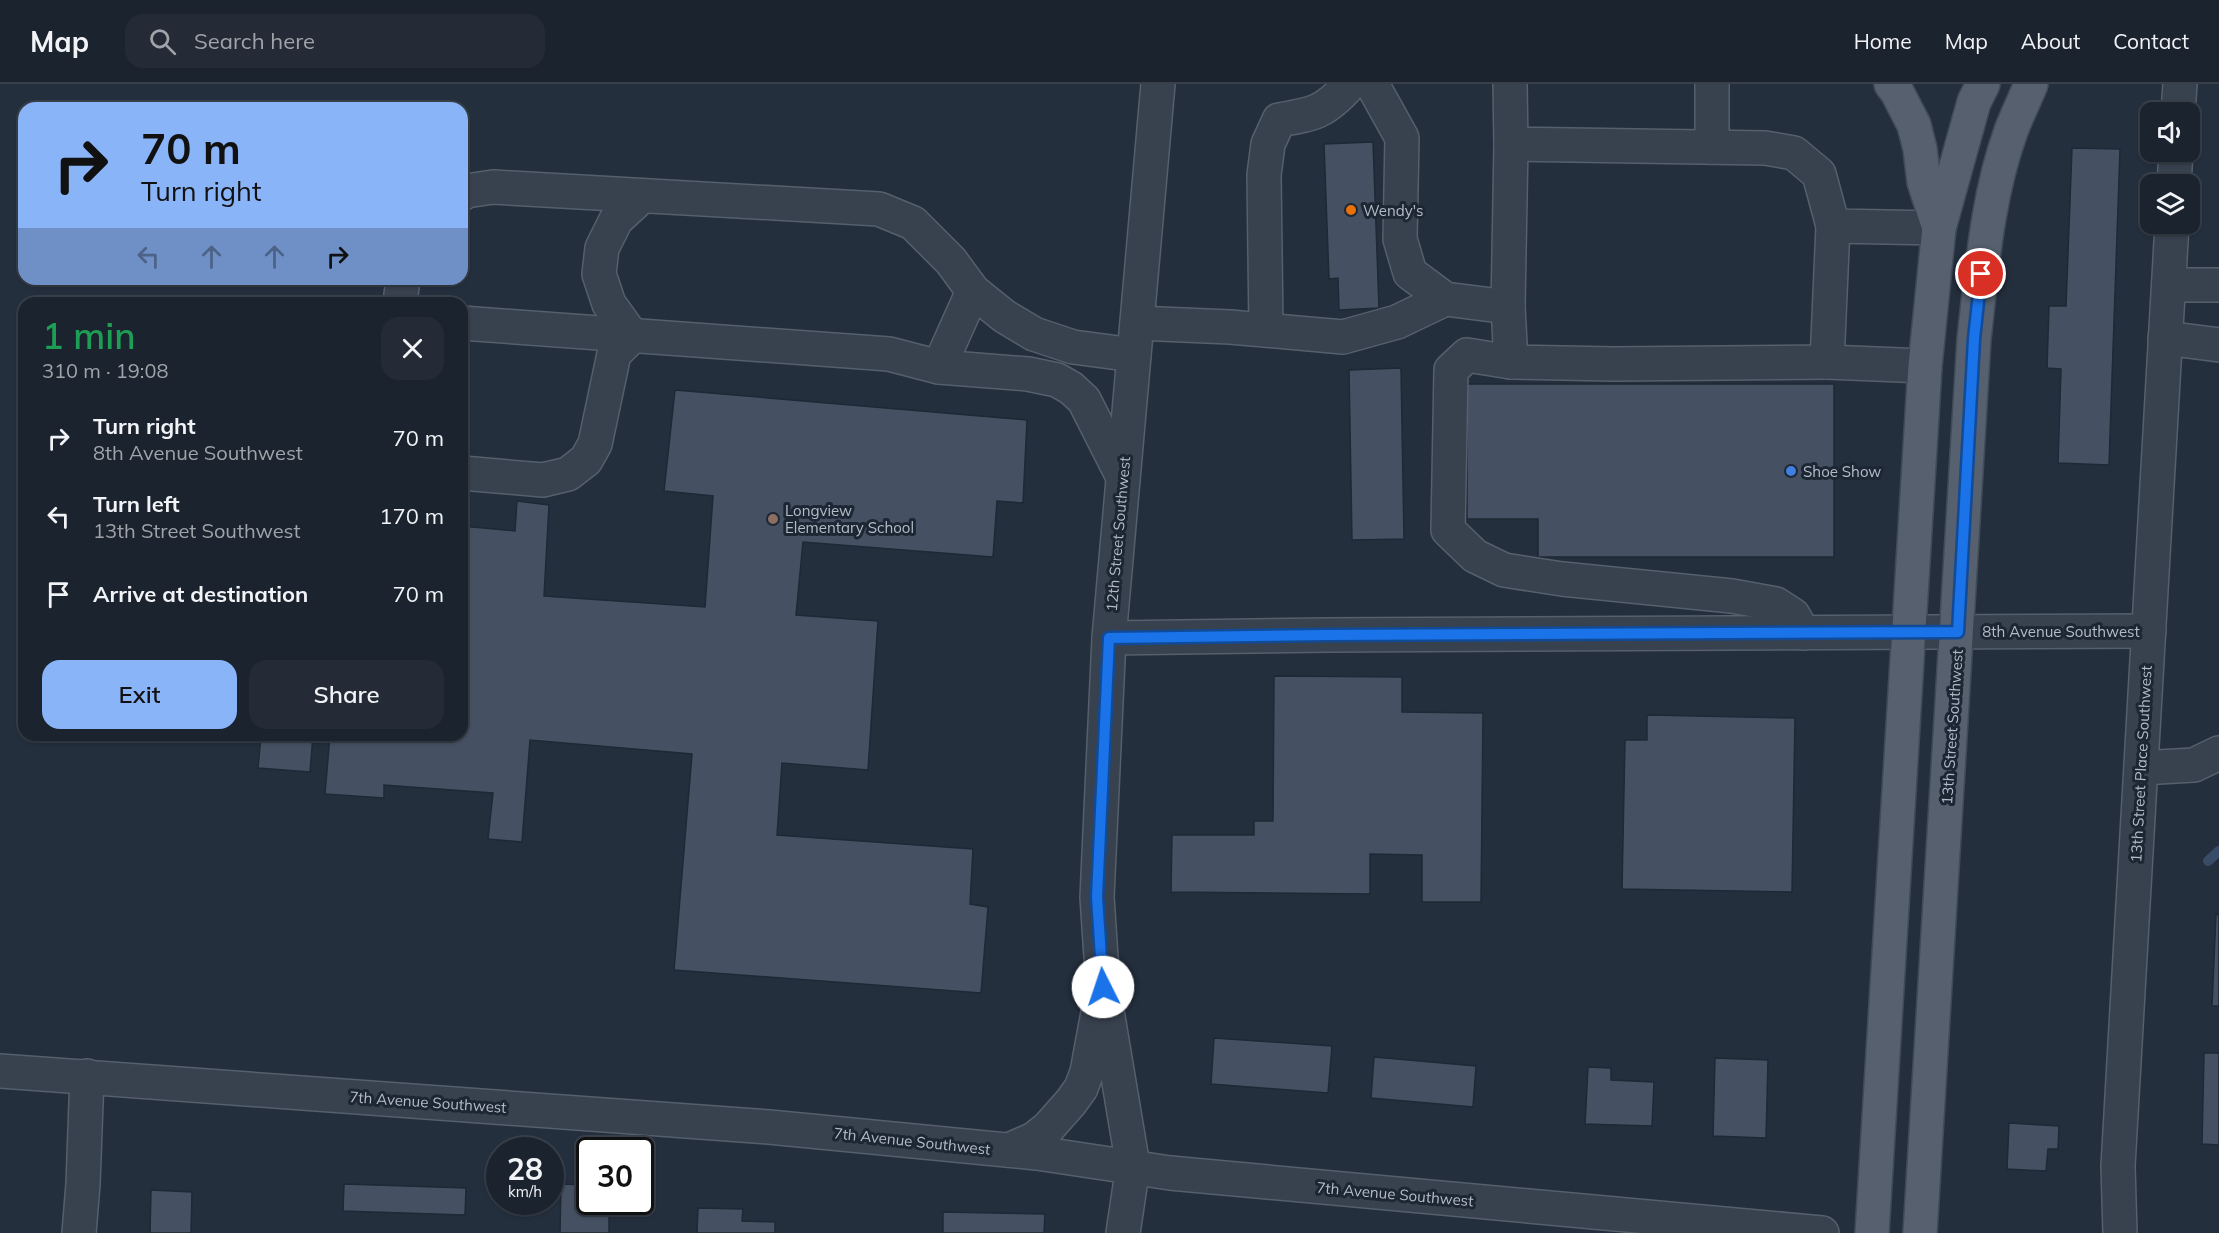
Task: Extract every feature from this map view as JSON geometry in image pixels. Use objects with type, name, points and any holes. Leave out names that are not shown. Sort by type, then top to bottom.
[{"type":"main road","points":[[1891,84],[1914,124],[1920,149],[1923,182],[1939,228]]},
{"type":"main road","points":[[1872,1233],[1925,366],[1939,228],[1974,102],[1983,84]]},
{"type":"main road","name":"13th Street Southwest","points":[[1920,1233],[1974,339],[1983,252],[1992,203],[2011,132],[2031,84]]},
{"type":"street","name":"12th Street Southwest","points":[[1123,1233],[1133,1166],[1103,987],[1097,897],[1109,638],[1158,84]]},
{"type":"street","points":[[1266,330],[1264,175],[1268,144],[1279,120],[1312,114],[1332,104],[1350,84]]},
{"type":"street","points":[[1372,84],[1402,138],[1400,239],[1410,273],[1445,299],[1508,307]]},
{"type":"street","points":[[1510,84],[1508,307],[1510,362]]},
{"type":"street","points":[[1712,84],[1712,147]]},
{"type":"street","points":[[2179,102],[2180,84]]},
{"type":"street","points":[[1510,144],[1765,148],[1794,153],[1819,174],[1833,226],[1827,362]]},
{"type":"street","points":[[468,191],[493,187],[879,209],[914,223],[951,261],[973,291],[1004,316],[1034,334],[1073,347],[1134,355]]},
{"type":"street","points":[[632,336],[609,304],[599,274],[602,248],[616,220],[642,196]]},
{"type":"street","points":[[1833,226],[1939,228]]},
{"type":"street","name":"13th Street Place Southwest","points":[[2120,1233],[2118,1166],[2172,234]]},
{"type":"street","points":[[2169,285],[2219,285]]},
{"type":"street","points":[[939,367],[973,291]]},
{"type":"street","points":[[1137,323],[1343,337],[1397,322],[1445,299]]},
{"type":"street","points":[[468,323],[889,354],[939,367],[1028,374],[1056,380],[1071,388],[1084,400],[1124,477]]},
{"type":"street","points":[[468,474],[543,480],[568,474],[586,460],[595,444],[614,354],[632,336]]},
{"type":"street","points":[[2165,338],[2219,345]]},
{"type":"street","points":[[1803,633],[1793,615],[1776,604],[1732,596],[1562,579],[1504,570],[1475,556],[1448,530],[1450,370],[1467,355],[1510,362],[1614,364],[1827,362],[1925,366]]},
{"type":"street","name":"8th Avenue Southwest","points":[[1109,638],[2149,631]]},
{"type":"street","points":[[2141,768],[2194,765],[2219,753]]},
{"type":"street","points":[[1009,1150],[1034,1139],[1048,1128],[1080,1088],[1086,1072],[1103,987]]},
{"type":"street","name":"7th Avenue Southwest","points":[[0,1071],[769,1127],[1009,1150],[1170,1173],[1822,1233]]},
{"type":"street","points":[[79,1233],[87,1076]]},
{"type":"building","points":[[1373,142],[1379,308],[1339,310],[1338,278],[1329,279],[1324,144]]},
{"type":"building","points":[[2072,148],[2120,149],[2109,465],[2058,463],[2061,369],[2047,368],[2049,306],[2066,306]]},
{"type":"building","points":[[1401,368],[1404,539],[1352,540],[1349,370]]},
{"type":"building","points":[[1467,384],[1834,384],[1834,557],[1538,557],[1538,519],[1467,519]]},
{"type":"building","points":[[675,390],[1027,420],[1023,503],[997,501],[993,557],[803,542],[796,615],[878,621],[868,770],[782,763],[777,835],[973,849],[970,904],[988,907],[981,993],[674,970],[692,754],[530,740],[522,842],[488,839],[493,793],[384,785],[384,798],[325,794],[329,741],[468,741],[468,527],[515,531],[517,501],[549,505],[544,596],[705,607],[713,496],[664,491]]},
{"type":"building","points":[[1274,676],[1402,677],[1402,712],[1483,713],[1481,902],[1422,902],[1422,855],[1370,854],[1370,894],[1171,892],[1172,835],[1254,835],[1254,821],[1273,821]]},
{"type":"building","points":[[1647,715],[1795,718],[1792,892],[1622,889],[1625,740],[1647,740]]},
{"type":"building","points":[[260,741],[313,741],[310,772],[258,768]]},
{"type":"building","points":[[2216,914],[2219,915],[2219,1006],[2212,1006]]},
{"type":"building","points":[[1214,1038],[1332,1046],[1328,1093],[1211,1084]]},
{"type":"building","points":[[2204,1053],[2219,1053],[2219,1145],[2202,1144]]},
{"type":"building","points":[[1374,1057],[1476,1066],[1473,1107],[1371,1098]]},
{"type":"building","points":[[1715,1058],[1768,1060],[1766,1138],[1713,1136]]},
{"type":"building","points":[[1588,1067],[1611,1068],[1611,1080],[1654,1082],[1652,1126],[1585,1124]]},
{"type":"building","points":[[2009,1123],[2059,1126],[2058,1149],[2048,1149],[2046,1171],[2007,1169]]},
{"type":"building","points":[[344,1184],[466,1188],[465,1215],[343,1211]]},
{"type":"building","points":[[564,1184],[576,1185],[576,1215],[609,1215],[609,1233],[560,1233],[560,1215],[564,1215]]},
{"type":"building","points":[[151,1190],[192,1192],[191,1233],[150,1233]]},
{"type":"building","points":[[698,1208],[743,1209],[742,1221],[775,1222],[775,1233],[697,1233]]},
{"type":"building","points":[[943,1212],[1045,1214],[1044,1233],[943,1233]]},
{"type":"waterway","points":[[2208,861],[2219,851]]},
{"type":"place","name":"Wendy's","points":[[1351,210]]},
{"type":"place","name":"Shoe Show","points":[[1791,471]]},
{"type":"place","name":"Longview Elementary School","points":[[773,519]]},
{"type":"route","points":[[1103,987],[1097,897],[1109,638],[1958,632],[1974,339],[1981,274]]}]
